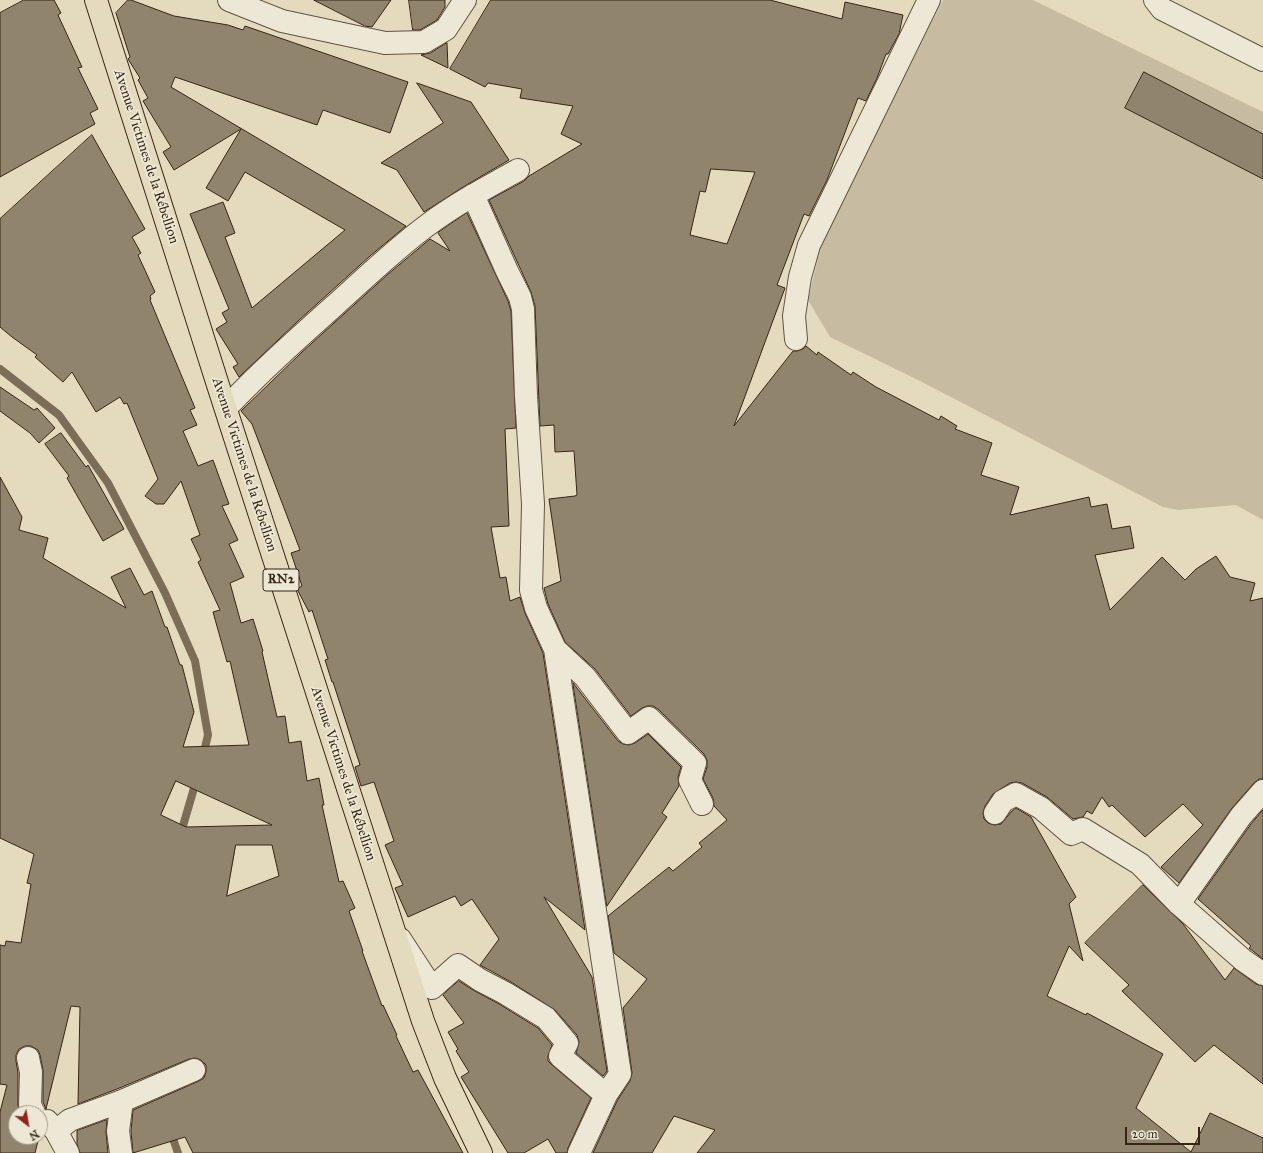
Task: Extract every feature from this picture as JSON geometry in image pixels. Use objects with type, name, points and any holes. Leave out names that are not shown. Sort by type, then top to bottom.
[{"type":"highway","name":"Avenue Victimes de la Rébellion","points":[[96,0],[423,1021],[445,1078],[481,1153]]},
{"type":"street","points":[[229,0],[282,21],[385,43],[424,42],[446,29],[465,0]]},
{"type":"street","points":[[796,339],[794,316],[800,277],[809,244],[929,0]]},
{"type":"street","points":[[1155,0],[1162,9],[1263,60]]},
{"type":"street","points":[[226,408],[260,374],[392,254],[426,226],[472,195],[518,170]]},
{"type":"street","points":[[472,195],[520,297],[523,308],[526,396],[533,504],[531,590],[536,608],[555,649],[620,1074],[606,1095],[579,1153]]},
{"type":"street","points":[[555,649],[586,677],[628,733],[649,718],[695,763],[690,780],[702,804]]},
{"type":"street","points":[[1179,904],[1241,816],[1263,791]]},
{"type":"street","points":[[995,813],[1003,801],[1016,794],[1041,808],[1071,834],[1083,829],[1140,864],[1179,904],[1243,960],[1263,974]]},
{"type":"street","points":[[394,930],[432,988],[458,965],[480,980],[506,993],[546,1018],[567,1043],[560,1056],[606,1095]]},
{"type":"street","points":[[28,1058],[31,1072],[30,1105]]},
{"type":"street","points":[[68,1153],[48,1125],[70,1120],[122,1101],[194,1070]]},
{"type":"street","points":[[121,1153],[118,1131],[122,1101]]},
{"type":"shaded area","points":[[943,0],[1033,0],[1263,112],[1263,520],[1236,505],[1178,510],[1163,507],[918,380],[830,337],[808,300],[822,240]]},
{"type":"building","points":[[24,0],[54,0],[61,13],[58,15],[82,67],[78,68],[98,109],[90,113],[95,124],[0,177],[0,13]]},
{"type":"building","points":[[128,0],[174,16],[228,25],[243,30],[245,26],[408,82],[390,133],[323,110],[317,125],[175,77],[171,87],[406,226],[370,256],[298,321],[239,377],[233,367],[238,364],[216,329],[227,322],[222,313],[229,309],[190,214],[223,202],[235,233],[225,237],[252,308],[345,230],[245,172],[228,201],[206,188],[241,129],[174,170],[163,152],[171,147],[143,101],[148,98],[138,80],[140,78],[128,59],[130,57],[116,13]]},
{"type":"building","points":[[314,0],[391,0],[372,27],[365,26]]},
{"type":"building","points":[[409,0],[445,0],[445,7],[437,20],[420,30],[413,30]]},
{"type":"building","points":[[491,0],[770,0],[842,19],[845,2],[903,15],[899,34],[888,54],[886,54],[866,101],[858,98],[827,180],[809,216],[804,214],[777,285],[785,288],[734,426],[793,351],[803,349],[806,346],[817,355],[818,352],[851,375],[853,372],[876,387],[939,420],[941,416],[957,426],[955,429],[992,443],[981,475],[1019,487],[1010,515],[1089,497],[1091,507],[1107,504],[1112,529],[1130,526],[1134,548],[1095,555],[1110,610],[1162,557],[1185,580],[1196,569],[1216,556],[1230,577],[1255,583],[1250,601],[1263,598],[1263,779],[1259,779],[1254,783],[1232,808],[1179,883],[1161,867],[1203,825],[1183,804],[1145,837],[1112,805],[1109,807],[1102,797],[1092,814],[1087,811],[1083,817],[1073,819],[1047,797],[1022,783],[1016,782],[1010,783],[993,794],[985,806],[983,813],[984,819],[988,823],[994,825],[1001,824],[1016,808],[1031,817],[1076,897],[1069,904],[1083,961],[1069,946],[1047,996],[1086,1015],[1087,1013],[1163,1054],[1136,1108],[1191,1152],[1210,1113],[1263,1138],[1263,1153],[697,1153],[715,1130],[674,1116],[652,1153],[593,1153],[617,1101],[630,1081],[632,1073],[623,1008],[647,979],[614,953],[608,916],[669,867],[673,871],[702,847],[699,843],[727,820],[714,806],[713,798],[703,779],[707,767],[707,760],[704,754],[658,709],[653,706],[642,708],[631,716],[595,669],[565,642],[548,604],[544,588],[561,581],[549,499],[577,495],[574,451],[555,452],[554,425],[540,426],[535,306],[531,292],[489,200],[524,181],[529,176],[582,144],[561,134],[573,106],[520,98],[522,89],[488,83],[485,87],[450,69]],"holes":[[[711,169],[755,172],[727,244],[690,235],[700,191],[705,192]]]},
{"type":"building","points":[[447,43],[448,68],[421,55],[430,53]]},
{"type":"building","points":[[1144,72],[1263,134],[1263,179],[1125,108]]},
{"type":"building","points":[[417,83],[471,102],[509,160],[424,212],[397,170],[381,163],[443,123]]},
{"type":"building","points":[[92,135],[145,229],[132,237],[141,253],[138,255],[155,292],[150,296],[150,300],[195,408],[190,410],[197,425],[183,431],[198,466],[213,460],[229,504],[222,506],[238,540],[229,544],[244,577],[230,583],[241,623],[253,619],[263,651],[277,717],[285,716],[289,743],[301,741],[307,781],[319,778],[324,805],[322,805],[339,882],[343,881],[355,908],[349,911],[382,1006],[383,1005],[413,1072],[418,1070],[463,1153],[193,1153],[185,1137],[133,1153],[131,1131],[133,1110],[204,1078],[206,1065],[201,1060],[195,1058],[189,1059],[78,1104],[80,1007],[71,1006],[47,1105],[44,1105],[43,1102],[43,1070],[38,1050],[31,1046],[25,1046],[19,1049],[16,1055],[18,1073],[18,1105],[8,1105],[8,1145],[37,1145],[35,1153],[0,1153],[0,1112],[7,1085],[0,1084],[0,945],[5,946],[6,941],[21,943],[31,884],[27,883],[34,854],[0,838],[0,477],[22,517],[19,530],[48,538],[43,558],[126,608],[111,577],[130,568],[144,595],[152,591],[165,627],[167,627],[180,665],[182,665],[194,712],[183,747],[249,745],[230,661],[227,662],[213,612],[220,610],[198,562],[201,560],[191,539],[200,535],[181,481],[164,504],[156,504],[145,496],[158,479],[127,403],[124,404],[120,397],[96,412],[72,372],[63,382],[35,357],[37,355],[0,327],[0,219]],"holes":[[[176,781],[272,825],[186,827],[161,815]],[[236,845],[272,845],[279,876],[227,896]]]},
{"type":"building","points":[[467,213],[508,301],[511,311],[516,428],[505,429],[509,526],[491,527],[500,578],[506,577],[510,601],[520,597],[525,613],[543,653],[585,930],[544,897],[592,977],[607,1071],[603,1076],[576,1053],[579,1042],[577,1035],[555,1010],[511,982],[480,965],[499,939],[472,899],[461,906],[455,896],[408,917],[395,888],[403,885],[385,845],[394,841],[374,782],[361,786],[355,767],[360,765],[325,660],[328,659],[312,610],[309,612],[297,589],[302,586],[291,553],[300,550],[252,424],[241,411],[301,353],[387,275],[430,239],[450,251],[438,233]]},
{"type":"building","points":[[0,387],[34,410],[37,408],[55,428],[39,443],[30,433],[0,411]]},
{"type":"building","points":[[61,433],[86,467],[88,465],[124,529],[103,541],[67,478],[69,476],[45,444]]},
{"type":"building","points":[[573,683],[618,741],[629,745],[635,743],[648,734],[681,767],[678,777],[679,786],[662,813],[667,817],[607,906]]},
{"type":"building","points":[[1263,810],[1263,959],[1249,948],[1251,946],[1198,899],[1251,824]]},
{"type":"building","points":[[1143,885],[1183,924],[1225,980],[1234,968],[1256,984],[1263,986],[1263,1084],[1214,1045],[1195,1062],[1122,991],[1129,985],[1085,943]]},
{"type":"building","points":[[459,981],[538,1028],[552,1045],[548,1056],[548,1061],[591,1098],[567,1153],[556,1153],[548,1139],[524,1153],[508,1153],[461,1077],[469,1072],[456,1051],[458,1049],[448,1032],[464,1023],[443,995]]},
{"type":"building","points":[[107,1120],[106,1132],[108,1153],[80,1153],[77,1144],[77,1131]]},
{"type":"waterway","points":[[0,369],[59,415],[108,483],[165,593],[195,661],[208,735],[203,756]]},
{"type":"waterway","points":[[180,836],[197,778]]},
{"type":"waterway","points":[[170,1130],[178,1153]]}]
